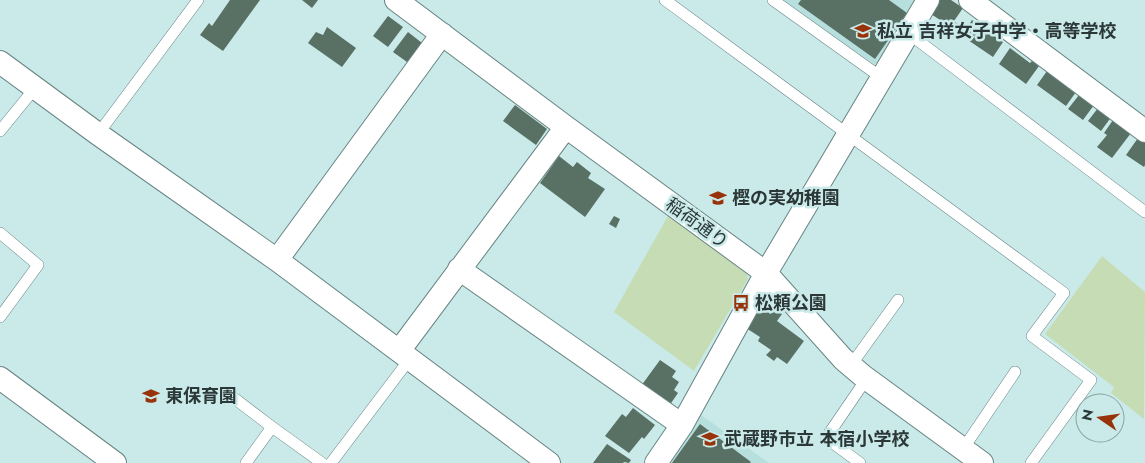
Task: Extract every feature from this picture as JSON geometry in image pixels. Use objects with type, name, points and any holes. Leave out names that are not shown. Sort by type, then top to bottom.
[{"type":"street","name":"稲荷通り","points":[[396,0],[766,273],[859,372],[982,463]]},
{"type":"street","points":[[656,463],[682,426],[766,273],[928,0]]},
{"type":"street","points":[[970,0],[1145,131]]},
{"type":"street","points":[[278,260],[442,34]]},
{"type":"street","points":[[0,62],[98,134],[278,260],[549,463]]},
{"type":"street","points":[[404,355],[459,269],[566,127]]},
{"type":"street","points":[[459,269],[682,426]]},
{"type":"street","points":[[0,378],[114,463]]},
{"type":"lane","points":[[98,134],[198,0]]},
{"type":"lane","points":[[665,0],[1064,293],[1032,336],[1091,380],[1031,463]]},
{"type":"lane","points":[[773,0],[882,78]]},
{"type":"lane","points":[[908,33],[1145,212]]},
{"type":"lane","points":[[0,132],[35,88]]},
{"type":"lane","points":[[0,233],[38,265],[0,317]]},
{"type":"lane","points":[[860,463],[826,438],[898,300]]},
{"type":"lane","points":[[331,463],[404,355]]},
{"type":"lane","points":[[963,449],[1015,372]]},
{"type":"lane","points":[[226,392],[322,463]]},
{"type":"lane","points":[[246,463],[272,427]]},
{"type":"shaded area","name":"私立 吉祥女子中学・高等学校","points":[[781,0],[918,0],[880,62],[874,64]]},
{"type":"shaded area","name":"武蔵野市立 本宿小学校","points":[[701,415],[769,463],[668,463]]},
{"type":"green space","points":[[669,214],[746,271],[748,279],[694,371],[614,312]]},
{"type":"green space","points":[[1102,256],[1145,292],[1144,419],[1125,404],[1125,393],[1111,393],[1114,387],[1045,334]]},
{"type":"building","points":[[230,0],[260,0],[223,51],[200,35],[209,23],[212,26]]},
{"type":"building","points":[[302,0],[318,0],[312,8]]},
{"type":"building","name":"私立 吉祥女子中学・高等学校","points":[[801,0],[889,0],[907,13],[875,59],[798,4]]},
{"type":"building","points":[[940,0],[951,0],[963,8],[954,21],[958,24],[951,34],[937,24],[940,20],[931,14]]},
{"type":"building","points":[[388,16],[403,27],[388,47],[373,36]]},
{"type":"building","points":[[972,20],[1003,42],[993,57],[962,36]]},
{"type":"building","points":[[327,27],[356,48],[342,67],[308,43],[316,32],[323,35]]},
{"type":"building","points":[[408,32],[422,43],[407,62],[393,52]]},
{"type":"building","points":[[1010,48],[1030,63],[1032,61],[1039,66],[1026,84],[999,64]]},
{"type":"building","points":[[1047,71],[1076,92],[1066,106],[1037,85]]},
{"type":"building","points":[[1079,95],[1094,105],[1083,120],[1068,109]]},
{"type":"building","points":[[515,105],[547,129],[536,145],[503,121]]},
{"type":"building","points":[[1098,108],[1112,116],[1101,131],[1088,121]]},
{"type":"building","points":[[1113,120],[1131,133],[1112,158],[1097,147],[1107,135],[1104,133]]},
{"type":"building","points":[[1138,138],[1145,143],[1144,167],[1126,155]]},
{"type":"building","points":[[559,156],[573,167],[577,162],[591,173],[588,178],[605,189],[585,217],[540,183]]},
{"type":"building","points":[[614,216],[620,219],[616,228],[609,224]]},
{"type":"building","points":[[764,301],[782,314],[777,321],[804,341],[787,364],[777,357],[774,361],[766,355],[771,350],[758,341],[760,337],[746,328]]},
{"type":"building","points":[[660,360],[676,371],[672,377],[679,382],[674,390],[678,393],[669,406],[641,386]]},
{"type":"building","points":[[633,408],[655,425],[629,453],[605,436],[622,414],[626,417]]},
{"type":"building","name":"武蔵野市立 本宿小学校","points":[[700,424],[751,462],[672,463]]},
{"type":"building","points":[[607,444],[631,460],[629,463],[593,463]]},
{"type":"place","name":"私立 吉祥女子中学・高等学校","points":[[863,31]]},
{"type":"place","name":"樫の実幼稚園","points":[[718,198]]},
{"type":"place","name":"松頼公園","points":[[741,303]]},
{"type":"place","name":"東保育園","points":[[151,396]]},
{"type":"place","name":"武蔵野市立 本宿小学校","points":[[710,439]]}]
